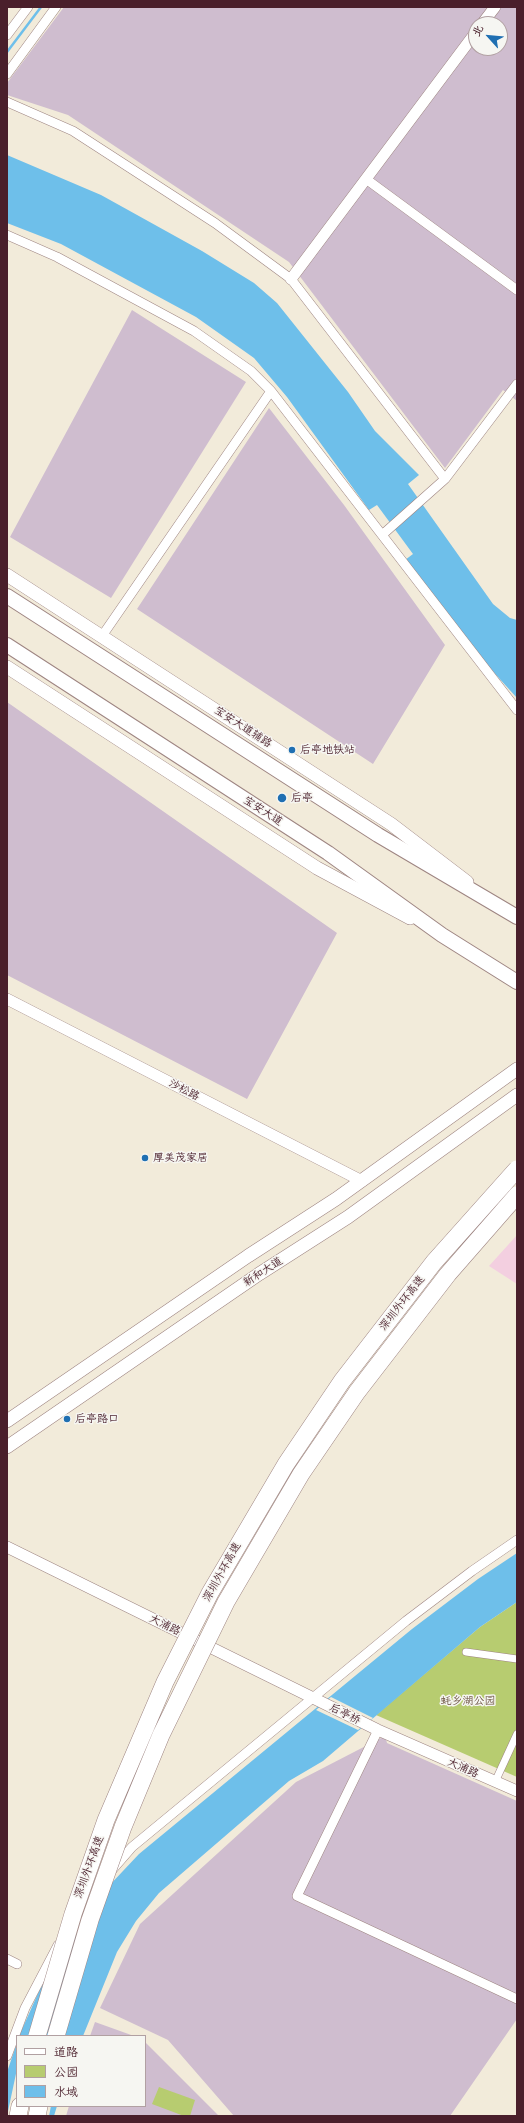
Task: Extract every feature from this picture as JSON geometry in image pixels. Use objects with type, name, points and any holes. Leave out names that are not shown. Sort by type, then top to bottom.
[{"type":"highway","name":"深圳外环高速","points":[[37,2035],[73,1914],[111,1807],[165,1682],[228,1562],[286,1464],[368,1346],[434,1262],[517,1169]]},
{"type":"highway","name":"深圳外环高速","points":[[56,2035],[90,1920],[123,1827],[179,1697],[226,1602],[290,1492],[357,1392],[448,1274],[517,1195]]},
{"type":"main road","name":"宝安大道辅路","points":[[7,575],[391,824],[492,901]]},
{"type":"main road","points":[[7,596],[378,835],[517,917]]},
{"type":"main road","name":"宝安大道","points":[[7,645],[328,853],[442,935],[517,982]]},
{"type":"main road","points":[[7,667],[317,868],[442,935]]},
{"type":"main road","points":[[483,961],[517,992]]},
{"type":"main road","name":"新和大道","points":[[7,1421],[362,1181],[517,1070]]},
{"type":"main road","name":"新和大道","points":[[7,1447],[259,1274],[348,1217],[517,1095]]},
{"type":"street","points":[[7,35],[28,7]]},
{"type":"street","points":[[7,74],[56,7]]},
{"type":"street","points":[[488,16],[495,7]]},
{"type":"street","points":[[291,279],[468,43]]},
{"type":"street","points":[[7,102],[73,131],[215,222],[291,279],[445,479]]},
{"type":"street","points":[[366,180],[517,290]]},
{"type":"street","points":[[7,235],[58,257],[194,331],[250,371],[271,392],[517,710]]},
{"type":"street","points":[[382,535],[445,479],[517,384]]},
{"type":"street","points":[[102,636],[271,392]]},
{"type":"street","name":"沙松路","points":[[7,999],[362,1181]]},
{"type":"street","points":[[7,2056],[25,2008],[50,1959],[86,1903],[132,1847],[318,1701],[406,1621],[472,1571],[517,1540]]},
{"type":"street","name":"大浦路","points":[[7,1547],[318,1701]]},
{"type":"street","points":[[466,1652],[517,1659]]},
{"type":"street","name":"后亭桥","points":[[318,1701],[366,1724]]},
{"type":"street","name":"大浦路","points":[[366,1724],[517,1791]]},
{"type":"street","points":[[378,1730],[297,1896],[517,1999]]},
{"type":"street","points":[[495,1782],[517,1734]]},
{"type":"street","points":[[7,1959],[17,1964]]},
{"type":"shaded area","points":[[64,7],[517,7],[517,401],[503,390],[445,468],[289,262],[68,115],[7,95],[7,83]]},
{"type":"shaded area","points":[[132,310],[246,382],[111,598],[10,537]]},
{"type":"shaded area","points":[[269,408],[344,505],[445,645],[373,764],[137,609]]},
{"type":"shaded area","points":[[7,702],[337,933],[247,1099],[7,975]]},
{"type":"shaded area","points":[[517,1235],[517,1284],[489,1266]]},
{"type":"shaded area","points":[[385,1736],[387,1743],[517,1801],[517,2019],[450,2116],[234,2116],[168,2040],[100,2008],[140,1924],[296,1782]]},
{"type":"shaded area","points":[[95,2022],[131,2035],[90,2035]]},
{"type":"shaded area","points":[[146,2043],[219,2116],[66,2116],[69,2107],[146,2107]]},
{"type":"green space","name":"蚝乡湖公园","points":[[517,1602],[517,1777],[376,1715],[480,1627]]},
{"type":"green space","points":[[159,2087],[195,2100],[190,2116],[184,2116],[152,2104]]},
{"type":"water","points":[[7,155],[101,195],[202,251],[254,283],[277,303],[348,392],[375,431],[419,475],[408,484],[493,604],[510,618],[517,620],[517,698],[459,634],[405,560],[413,554],[377,505],[369,510],[287,397],[254,358],[196,317],[61,244],[7,223]]},
{"type":"water","points":[[517,1553],[517,1602],[480,1627],[323,1761],[289,1781],[159,1893],[136,1921],[117,1952],[83,2035],[19,2035],[40,1989],[106,1889],[139,1854],[412,1629],[478,1579]]},
{"type":"water","points":[[16,2046],[16,2107],[57,2107],[54,2116],[7,2116],[7,2072]]},
{"type":"pier","points":[[331,1697],[373,1718],[358,1730],[316,1710]]},
{"type":"pier","points":[[16,2074],[16,2107],[51,2107],[49,2116],[7,2116]]},
{"type":"waterway","points":[[7,52],[41,7]]},
{"type":"place","name":"后亭地铁站","points":[[292,750]]},
{"type":"place","name":"后亭","points":[[282,798]]},
{"type":"place","name":"厚美茂家居","points":[[145,1158]]},
{"type":"place","name":"后亭路口","points":[[67,1419]]}]
